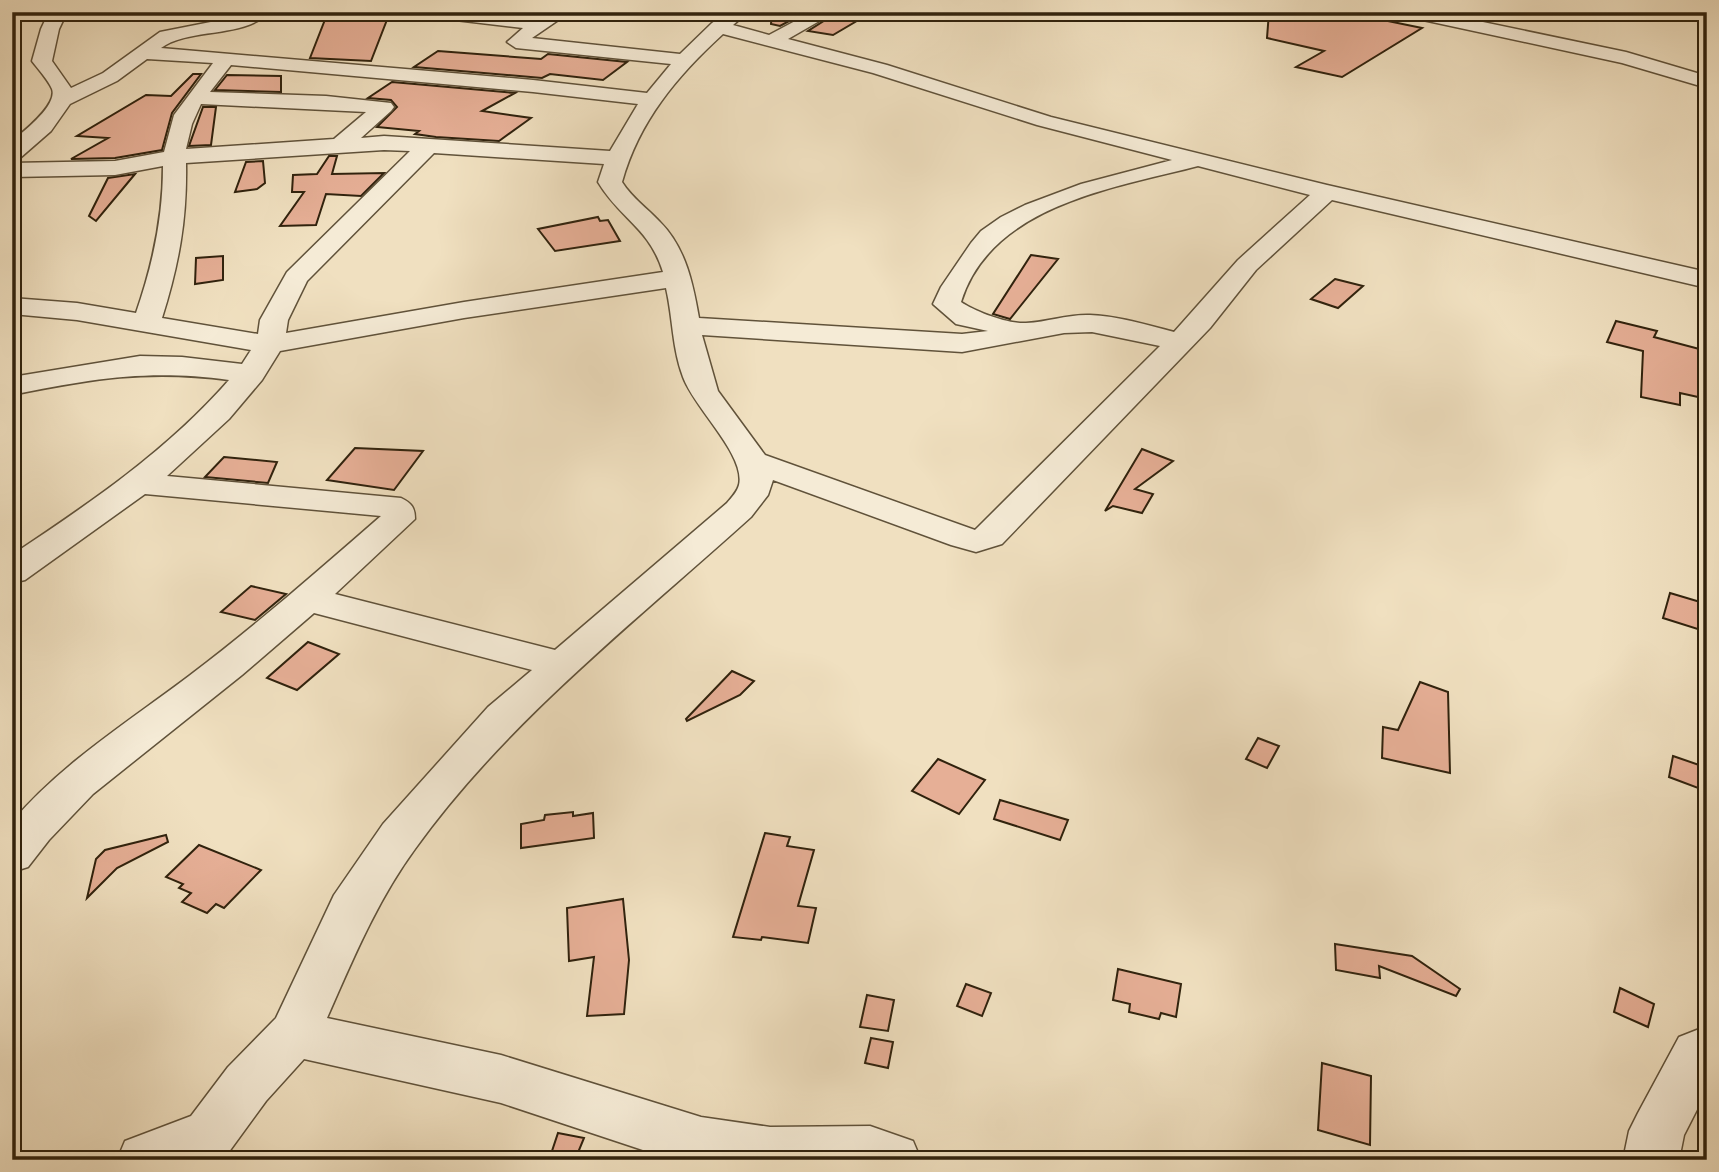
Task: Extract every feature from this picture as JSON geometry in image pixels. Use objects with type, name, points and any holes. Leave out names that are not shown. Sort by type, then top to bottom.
[{"type":"street","points":[[58,12],[50,29],[42,61],[62,91],[63,100]]},
{"type":"street","points":[[12,153],[43,126],[63,100],[110,77],[166,36],[241,21],[260,12]]},
{"type":"street","points":[[430,12],[539,24]]},
{"type":"street","points":[[561,12],[539,24],[516,42],[684,60]]},
{"type":"street","points":[[769,42],[826,12]]},
{"type":"street","points":[[1415,13],[1626,58],[1707,80]]},
{"type":"street","points":[[145,1160],[195,1148],[247,1084],[294,1034],[351,909],[399,836],[503,718],[739,510],[752,494],[756,480],[752,461],[704,391],[685,326],[678,278],[672,259],[662,238],[615,193],[610,182],[617,158],[631,131],[684,60],[729,19],[769,42],[880,69],[1044,121],[1327,192],[1707,280]]},
{"type":"street","points":[[146,53],[556,87],[654,100]]},
{"type":"street","points":[[146,324],[172,232],[175,203],[173,157],[182,121],[227,58]]},
{"type":"street","points":[[196,98],[326,102],[384,107],[340,145]]},
{"type":"street","points":[[12,170],[115,168],[173,157],[384,143],[617,158]]},
{"type":"street","points":[[12,572],[135,483],[209,420],[252,374],[270,344],[274,320],[296,278],[428,146]]},
{"type":"street","points":[[1028,333],[966,318],[947,304],[950,293],[980,247],[991,236],[1030,213],[1073,195],[1200,159]]},
{"type":"street","points":[[752,461],[976,541],[990,537],[1180,343],[1247,265],[1327,192]]},
{"type":"street","points":[[12,306],[71,310],[225,340],[270,344],[464,310],[678,278]]},
{"type":"street","points":[[685,326],[962,343],[1078,323],[1105,324],[1180,343]]},
{"type":"street","points":[[12,386],[107,368],[142,365],[193,366],[252,374]]},
{"type":"street","points":[[12,854],[30,830],[96,765],[202,686],[308,600],[398,519],[398,510],[389,505],[135,483]]},
{"type":"street","points":[[308,600],[423,627],[562,665]]},
{"type":"street","points":[[294,1034],[500,1079],[564,1097],[701,1143],[770,1154],[877,1158]]},
{"type":"street","points":[[1651,1160],[1657,1131],[1698,1054],[1707,1049]]},
{"type":"building","points":[[328,12],[390,12],[371,61],[310,58]]},
{"type":"building","points":[[772,12],[806,12],[780,26],[771,24]]},
{"type":"building","points":[[838,12],[872,12],[833,35],[808,31]]},
{"type":"building","points":[[1269,12],[1344,12],[1422,28],[1342,77],[1296,67],[1324,51],[1267,38]]},
{"type":"building","points":[[438,51],[541,59],[548,54],[627,62],[603,80],[550,74],[542,78],[414,67]]},
{"type":"building","points":[[193,74],[201,74],[172,113],[162,150],[115,158],[71,159],[108,138],[77,136],[146,95],[171,96]]},
{"type":"building","points":[[227,75],[281,76],[281,92],[215,90]]},
{"type":"building","points":[[392,82],[515,93],[482,111],[531,118],[499,141],[436,137],[415,134],[419,131],[377,127],[397,107],[391,100],[368,98]]},
{"type":"building","points":[[203,107],[216,107],[211,145],[189,146]]},
{"type":"building","points":[[329,156],[337,156],[332,174],[384,173],[361,196],[326,194],[316,225],[280,226],[304,192],[292,192],[293,175],[317,174]]},
{"type":"building","points":[[263,161],[265,183],[257,189],[235,192],[246,162]]},
{"type":"building","points":[[135,174],[96,221],[89,216],[108,178]]},
{"type":"building","points":[[598,217],[600,221],[608,220],[620,241],[555,251],[538,229]]},
{"type":"building","points":[[1031,255],[1058,259],[1010,319],[993,314]]},
{"type":"building","points":[[223,256],[223,280],[195,284],[196,258]]},
{"type":"building","points":[[1335,279],[1363,286],[1338,308],[1311,299]]},
{"type":"building","points":[[1616,321],[1657,331],[1654,337],[1707,351],[1707,399],[1680,393],[1680,405],[1641,397],[1643,351],[1607,342]]},
{"type":"building","points":[[355,448],[423,451],[394,490],[327,480]]},
{"type":"building","points":[[1142,449],[1173,461],[1135,489],[1153,494],[1142,513],[1113,506],[1105,511]]},
{"type":"building","points":[[224,457],[277,462],[268,483],[205,477]]},
{"type":"building","points":[[251,586],[286,594],[255,620],[221,612]]},
{"type":"building","points":[[1670,593],[1707,604],[1707,632],[1663,618]]},
{"type":"building","points":[[308,642],[339,654],[297,690],[267,678]]},
{"type":"building","points":[[732,671],[754,681],[740,695],[687,721],[686,719]]},
{"type":"building","points":[[1420,682],[1448,692],[1450,773],[1382,758],[1383,727],[1398,730]]},
{"type":"building","points":[[1258,738],[1279,746],[1267,768],[1246,759]]},
{"type":"building","points":[[1673,756],[1702,766],[1698,788],[1669,777]]},
{"type":"building","points":[[938,759],[985,780],[959,814],[912,791]]},
{"type":"building","points":[[1000,800],[1068,820],[1060,840],[994,819]]},
{"type":"building","points":[[573,812],[573,816],[593,813],[594,838],[521,848],[521,824],[544,820],[545,815]]},
{"type":"building","points":[[765,833],[790,837],[787,846],[814,850],[798,906],[816,908],[808,943],[762,937],[761,940],[733,937]]},
{"type":"building","points":[[166,835],[168,842],[117,868],[87,898],[96,859],[105,850]]},
{"type":"building","points":[[199,845],[261,870],[224,908],[216,904],[207,913],[182,902],[191,893],[179,888],[183,884],[166,877]]},
{"type":"building","points":[[623,899],[629,960],[624,1014],[587,1016],[594,957],[569,961],[567,908]]},
{"type":"building","points":[[1335,944],[1412,956],[1460,989],[1456,996],[1379,966],[1380,978],[1336,970]]},
{"type":"building","points":[[1118,969],[1181,984],[1176,1017],[1161,1013],[1159,1019],[1129,1012],[1130,1004],[1113,1000]]},
{"type":"building","points":[[966,984],[991,993],[982,1016],[957,1006]]},
{"type":"building","points":[[1620,988],[1654,1004],[1648,1027],[1614,1012]]},
{"type":"building","points":[[867,995],[894,1000],[888,1031],[860,1027]]},
{"type":"building","points":[[871,1038],[893,1042],[888,1068],[865,1063]]},
{"type":"building","points":[[1322,1063],[1371,1076],[1370,1145],[1318,1130]]},
{"type":"building","points":[[558,1133],[584,1138],[575,1160],[549,1160]]}]
